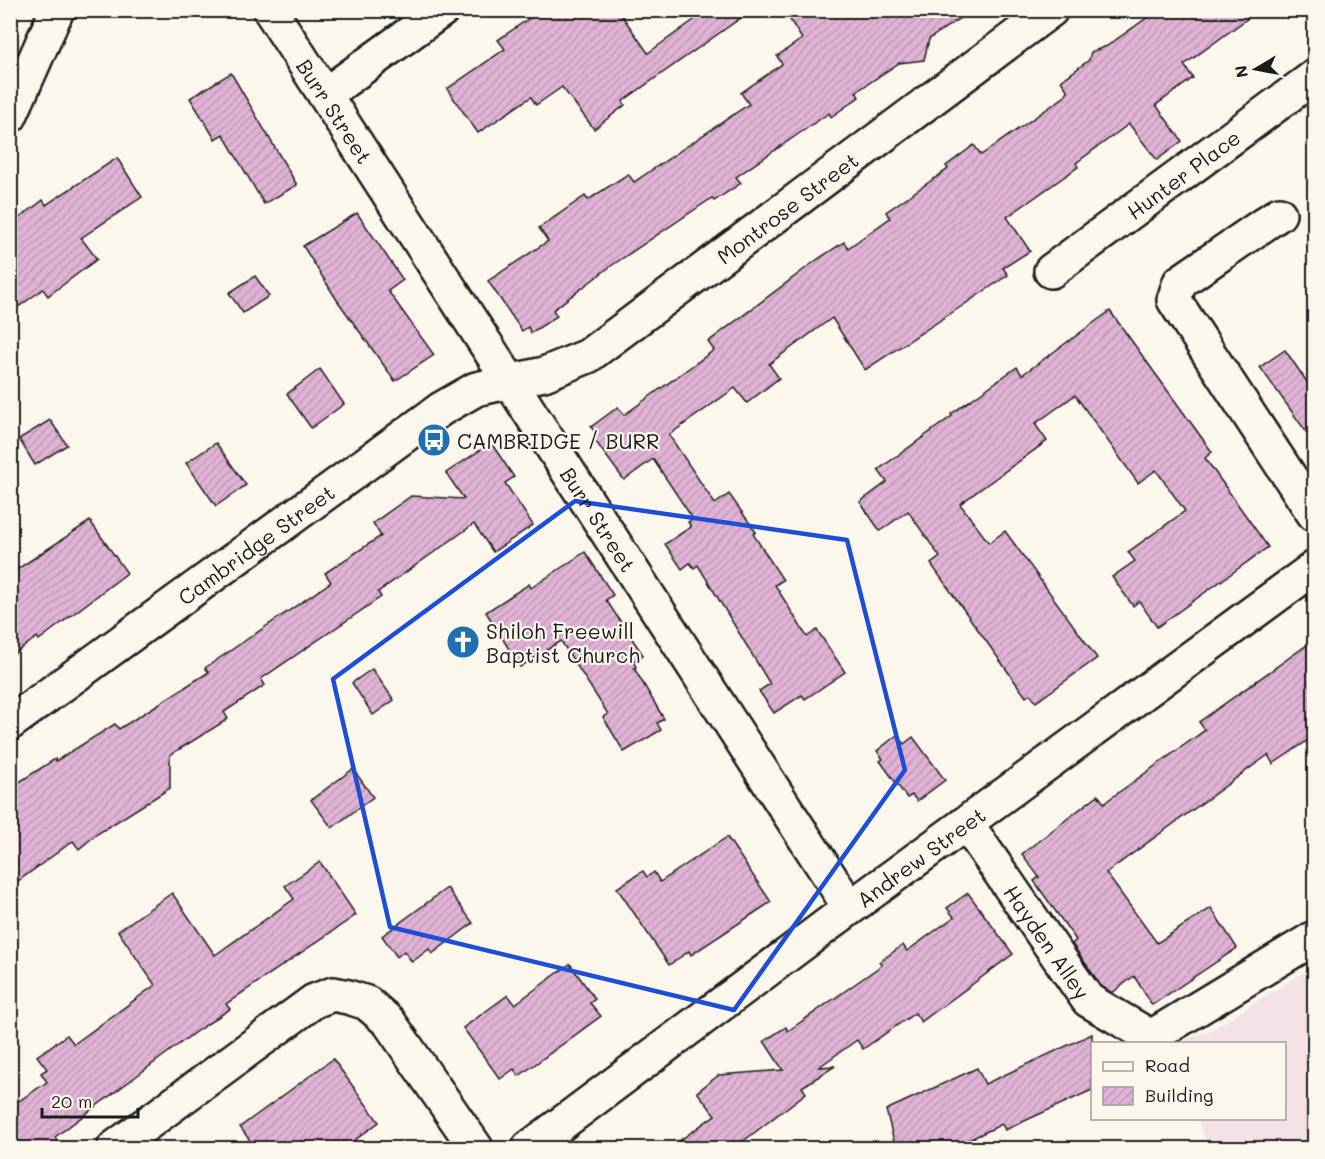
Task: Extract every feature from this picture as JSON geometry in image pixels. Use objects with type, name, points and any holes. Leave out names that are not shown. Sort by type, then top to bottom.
[{"type":"street","points":[[10,116],[57,10]]},
{"type":"street","name":"Burr Street","points":[[270,10],[850,908]]},
{"type":"street","points":[[326,94],[442,10]]},
{"type":"street","name":"Montrose Street","points":[[510,381],[544,374],[588,356],[1051,10]]},
{"type":"street","name":"Hunter Place","points":[[1051,271],[1314,76]]},
{"type":"street","points":[[1279,214],[1180,282],[1174,300],[1314,514]]},
{"type":"street","name":"Cambridge Street","points":[[10,723],[441,409],[476,389],[510,381]]},
{"type":"street","name":"Andrew Street","points":[[529,1149],[850,908],[1314,568]]},
{"type":"street","name":"Hayden Alley","points":[[966,823],[1088,1000],[1151,1037],[1314,938]]},
{"type":"street","points":[[114,1149],[314,1001],[333,994],[367,1004],[389,1022],[476,1149]]},
{"type":"highlighted area","points":[[575,501],[847,540],[905,770],[734,1010],[390,927],[333,679]]},
{"type":"shaded area","points":[[1314,966],[1314,1148],[1209,1148],[1197,1120],[1286,1120],[1286,1042],[1181,1042],[1212,1029]]},
{"type":"building","points":[[541,10],[618,10],[648,53],[708,10],[752,10],[623,101],[625,105],[594,129],[562,87],[536,105],[531,97],[478,133],[447,89],[505,49],[498,40]]},
{"type":"building","points":[[784,10],[972,10],[929,39],[924,60],[899,63],[856,92],[859,97],[831,117],[829,113],[736,177],[741,183],[714,201],[712,198],[611,266],[553,310],[557,316],[531,333],[528,327],[522,331],[488,281],[548,241],[539,228],[585,196],[588,200],[628,174],[634,182],[749,104],[741,93],[782,64],[777,56],[802,39]]},
{"type":"building","points":[[1158,10],[1259,10],[1184,65],[1193,78],[1156,105],[1182,141],[1157,160],[1129,124],[1076,163],[1078,167],[1007,217],[1030,251],[1003,268],[1008,275],[865,370],[832,318],[769,364],[779,378],[747,403],[735,388],[669,435],[715,504],[729,494],[756,532],[753,534],[783,580],[775,585],[807,637],[817,630],[845,672],[805,699],[802,695],[774,713],[759,691],[770,684],[698,565],[694,568],[690,563],[682,569],[665,544],[691,527],[688,522],[693,519],[653,459],[624,480],[593,438],[597,435],[591,427],[618,407],[624,415],[714,350],[708,342],[818,259],[844,242],[848,248],[890,218],[886,212],[948,169],[946,166],[974,145],[981,155],[1064,97],[1068,91],[1061,81],[1089,60],[1091,52],[1107,46]]},
{"type":"building","points":[[231,73],[297,185],[264,204],[223,134],[215,139],[190,98]]},
{"type":"building","points":[[117,158],[142,197],[81,238],[97,259],[48,296],[43,289],[10,313],[10,225],[43,200],[46,205]]},
{"type":"building","points":[[357,213],[403,280],[388,291],[434,355],[395,381],[337,300],[303,246]]},
{"type":"building","points":[[255,276],[269,296],[243,313],[229,293]]},
{"type":"building","points":[[1110,311],[1212,452],[1205,458],[1268,547],[1157,627],[1139,601],[1133,606],[1112,577],[1135,561],[1128,552],[1185,511],[1156,470],[1138,483],[1075,395],[1035,424],[1047,441],[960,504],[989,543],[1005,531],[1097,658],[1036,702],[1030,694],[1026,697],[931,564],[940,557],[908,511],[880,531],[860,502],[887,482],[878,470],[952,416],[951,414],[1017,367],[1022,375]]},
{"type":"building","points":[[1285,350],[1314,392],[1314,443],[1260,367]]},
{"type":"building","points":[[320,369],[344,404],[311,428],[287,394]]},
{"type":"building","points":[[50,420],[67,445],[35,465],[19,439]]},
{"type":"building","points":[[216,443],[246,485],[216,506],[186,463]]},
{"type":"building","points":[[491,443],[514,477],[505,483],[533,525],[493,552],[474,524],[378,592],[381,597],[261,679],[265,685],[224,712],[228,719],[170,755],[170,788],[97,834],[79,849],[73,841],[10,887],[10,788],[115,724],[119,729],[209,672],[205,668],[331,582],[325,573],[381,536],[373,523],[411,496],[464,499],[446,473]]},
{"type":"building","points":[[90,521],[127,573],[39,640],[37,637],[10,657],[10,574]]},
{"type":"building","points":[[585,552],[613,595],[606,600],[643,655],[633,661],[636,667],[634,668],[664,719],[657,723],[661,730],[624,752],[603,717],[608,714],[561,641],[520,667],[486,612],[529,584],[531,588]]},
{"type":"building","points":[[1314,640],[1314,736],[1273,764],[1268,755],[1106,873],[1157,943],[1211,908],[1237,948],[1152,1005],[1134,976],[1112,993],[1101,986],[1072,944],[1076,940],[1034,881],[1039,877],[1022,854],[1098,795],[1104,803],[1205,730],[1199,722]]},
{"type":"building","points":[[372,669],[394,700],[373,715],[352,683]]},
{"type":"building","points":[[897,735],[904,744],[913,737],[945,780],[917,801],[912,795],[907,798],[880,761],[883,759],[877,751]]},
{"type":"building","points":[[353,769],[373,797],[332,828],[311,800]]},
{"type":"building","points":[[727,837],[771,902],[691,955],[689,951],[669,965],[617,888],[643,871],[647,877],[654,872],[660,882]]},
{"type":"building","points":[[320,862],[356,915],[226,1004],[230,1009],[198,1030],[55,1137],[63,1149],[10,1149],[10,1107],[47,1082],[41,1073],[47,1069],[37,1056],[67,1035],[74,1044],[155,985],[118,931],[172,893],[215,955],[294,899],[285,886]]},
{"type":"building","points":[[447,888],[473,923],[432,954],[429,949],[412,962],[404,951],[397,957],[382,936]]},
{"type":"building","points":[[968,893],[1013,954],[921,1022],[915,1013],[863,1049],[857,1040],[819,1067],[835,1066],[802,1087],[806,1093],[733,1149],[668,1149],[715,1115],[697,1092],[719,1075],[783,1070],[764,1041],[786,1027],[788,1031],[882,965],[879,962],[903,945],[907,951],[954,917],[947,908]]},
{"type":"building","points":[[570,964],[595,999],[590,1003],[601,1016],[519,1076],[514,1069],[500,1079],[463,1028],[508,995],[515,1004]]},
{"type":"building","points":[[1092,1034],[1091,1090],[1005,1130],[1002,1124],[950,1149],[896,1149],[886,1110],[977,1068],[985,1084]]},
{"type":"building","points":[[333,1059],[379,1122],[343,1149],[256,1149],[240,1127]]},
{"type":"place","name":"CAMBRIDGE / BURR","points":[[434,440]]},
{"type":"place","name":"Shiloh Freewill Baptist Church","points":[[463,642]]}]
